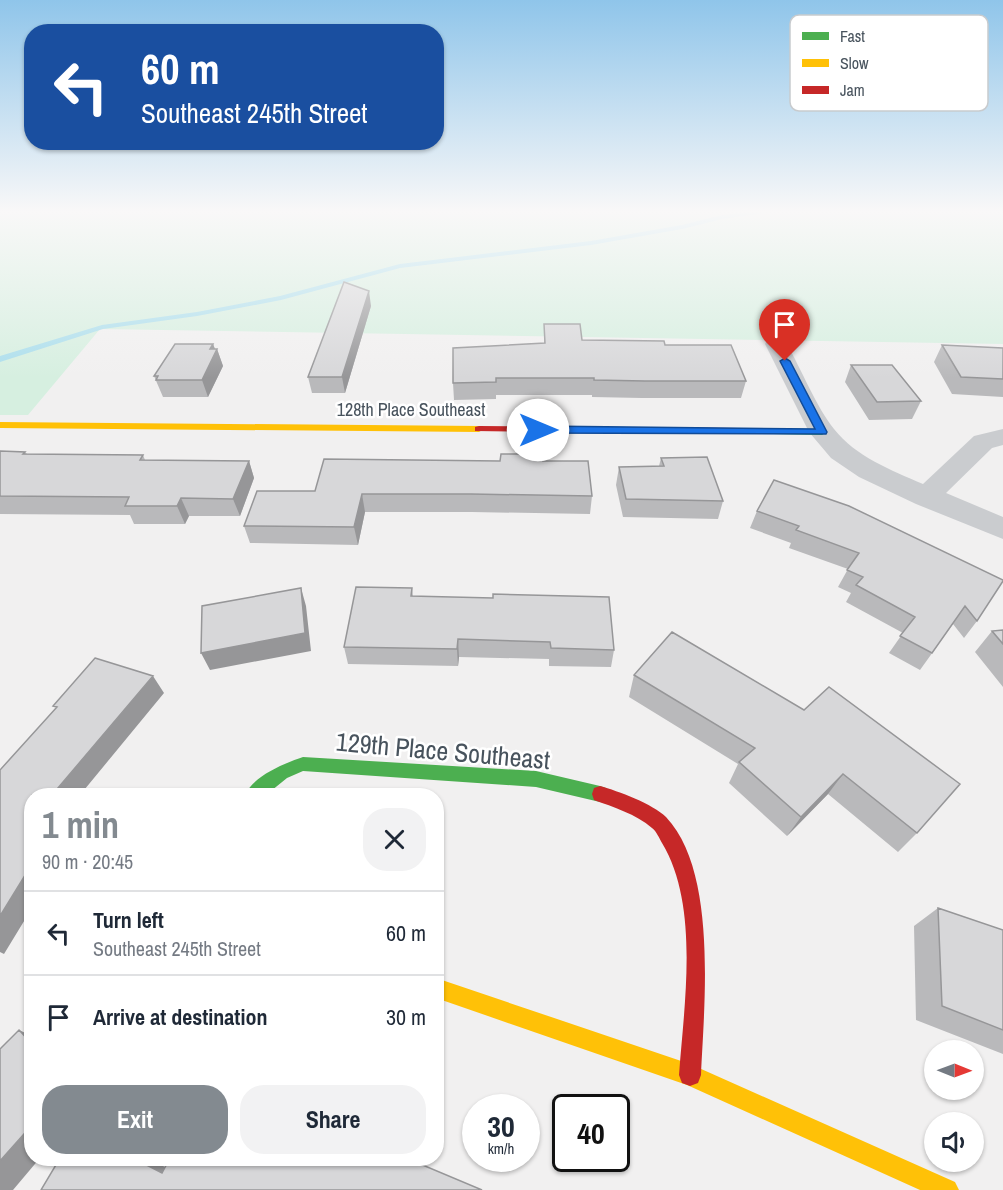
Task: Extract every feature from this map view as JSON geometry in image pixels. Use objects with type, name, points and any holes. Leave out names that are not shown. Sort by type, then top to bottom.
[{"type":"street","points":[[776,344],[822,432],[841,452],[869,471],[1003,529]]},
{"type":"street","name":"128th Place Southeast","points":[[0,425],[822,432]]},
{"type":"street","points":[[926,497],[983,441],[1003,437]]},
{"type":"street","name":"129th Place Southeast","points":[[262,788],[281,772],[303,764],[514,777],[536,779],[609,796],[660,822],[684,865],[695,930],[690,1075]]},
{"type":"street","points":[[444,991],[690,1075],[947,1190]]},
{"type":"green space","points":[[0,268],[1003,268],[1003,344],[100,329],[28,415],[0,415]]},
{"type":"building","points":[[344,282],[369,291],[342,377],[308,377]]},
{"type":"building","points":[[544,324],[580,324],[582,340],[664,341],[665,345],[731,345],[746,381],[496,378],[496,382],[453,383],[453,348],[545,343]]},
{"type":"building","points":[[175,344],[213,344],[210,349],[217,349],[202,380],[156,380],[158,376],[154,376]]},
{"type":"building","points":[[942,345],[1003,348],[1003,379],[961,377]]},
{"type":"building","points":[[851,365],[892,365],[921,401],[877,402]]},
{"type":"building","points":[[0,451],[25,452],[23,454],[143,455],[140,460],[249,461],[233,499],[181,498],[177,506],[125,506],[129,497],[0,496]]},
{"type":"building","points":[[501,454],[543,454],[543,461],[588,461],[592,496],[362,494],[354,527],[244,526],[257,491],[315,491],[324,459],[500,461]]},
{"type":"building","points":[[707,457],[723,501],[626,499],[619,467],[664,466],[661,458]]},
{"type":"building","points":[[774,480],[849,506],[1003,581],[977,621],[965,606],[932,653],[900,636],[915,617],[856,585],[863,577],[847,570],[859,553],[796,530],[799,526],[757,511]]},
{"type":"building","points":[[356,587],[412,588],[411,596],[493,598],[493,594],[609,597],[614,650],[551,648],[550,642],[458,639],[457,649],[344,647]]},
{"type":"building","points":[[301,588],[305,633],[201,653],[202,606]]},
{"type":"building","points":[[1003,630],[1003,644],[992,631]]},
{"type":"building","points":[[672,632],[804,710],[829,687],[960,784],[917,833],[843,774],[801,817],[739,762],[755,748],[634,675]]},
{"type":"building","points":[[95,658],[153,676],[58,788],[24,788],[24,877],[0,916],[0,770],[57,707],[53,706]]},
{"type":"building","points":[[938,908],[1003,930],[1003,1030],[942,1006]]},
{"type":"building","points":[[19,1030],[24,1035],[24,1134],[0,1161],[0,1049]]},
{"type":"building","points":[[55,1166],[148,1166],[162,1173],[166,1166],[425,1166],[482,1190],[41,1190]]},
{"type":"waterway","points":[[0,359],[102,327],[197,314],[281,298],[394,268]]},
{"type":"traffic: fast","points":[[737,431],[822,432]]},
{"type":"traffic: fast","points":[[262,788],[281,773],[303,764],[536,779],[600,794]]},
{"type":"traffic: slow","points":[[0,425],[479,429]]},
{"type":"traffic: slow","points":[[444,991],[690,1075],[947,1190]]},
{"type":"traffic: jam","points":[[479,429],[737,431]]},
{"type":"traffic: jam","points":[[600,794],[622,802],[657,820],[676,850],[687,879],[695,945],[690,1075]]},
{"type":"route","points":[[538,430],[822,432],[785,361]]}]
